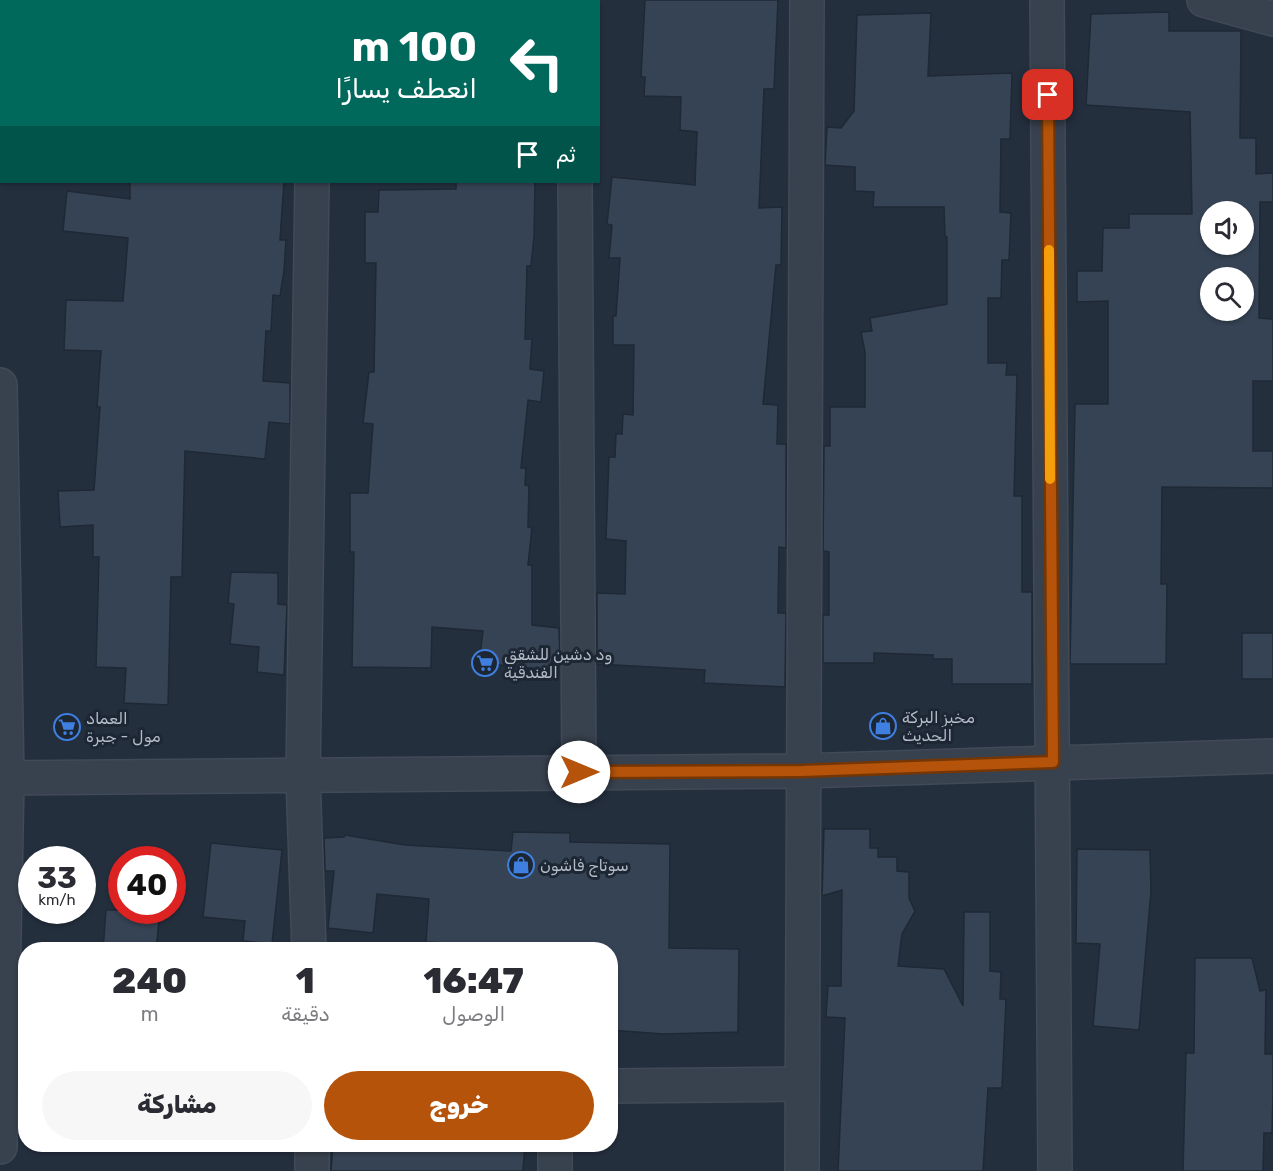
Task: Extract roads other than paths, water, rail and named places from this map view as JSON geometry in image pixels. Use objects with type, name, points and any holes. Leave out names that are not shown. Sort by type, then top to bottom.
[{"type":"street","points":[[802,1171],[807,0]]},
{"type":"street","points":[[1047,0],[1055,1171]]},
{"type":"street","points":[[1204,0],[1273,19]]},
{"type":"street","points":[[309,942],[303,776],[312,183]]},
{"type":"street","points":[[575,183],[579,772]]},
{"type":"street","points":[[0,385],[4,778],[0,1147]]},
{"type":"street","points":[[4,778],[802,771],[1273,756]]},
{"type":"street","points":[[618,1086],[801,1084]]},
{"type":"street","points":[[312,1152],[312,1171]]},
{"type":"street","points":[[555,1152],[555,1171]]},
{"type":"place","name":"ود دشين للشقق الفندقية","points":[[485,663]]},
{"type":"place","name":"مخبز البركة الحديث","points":[[883,726]]},
{"type":"place","name":"العماد مول - جبرة","points":[[67,727]]},
{"type":"place","name":"سوتاج فاشون","points":[[521,865]]}]
